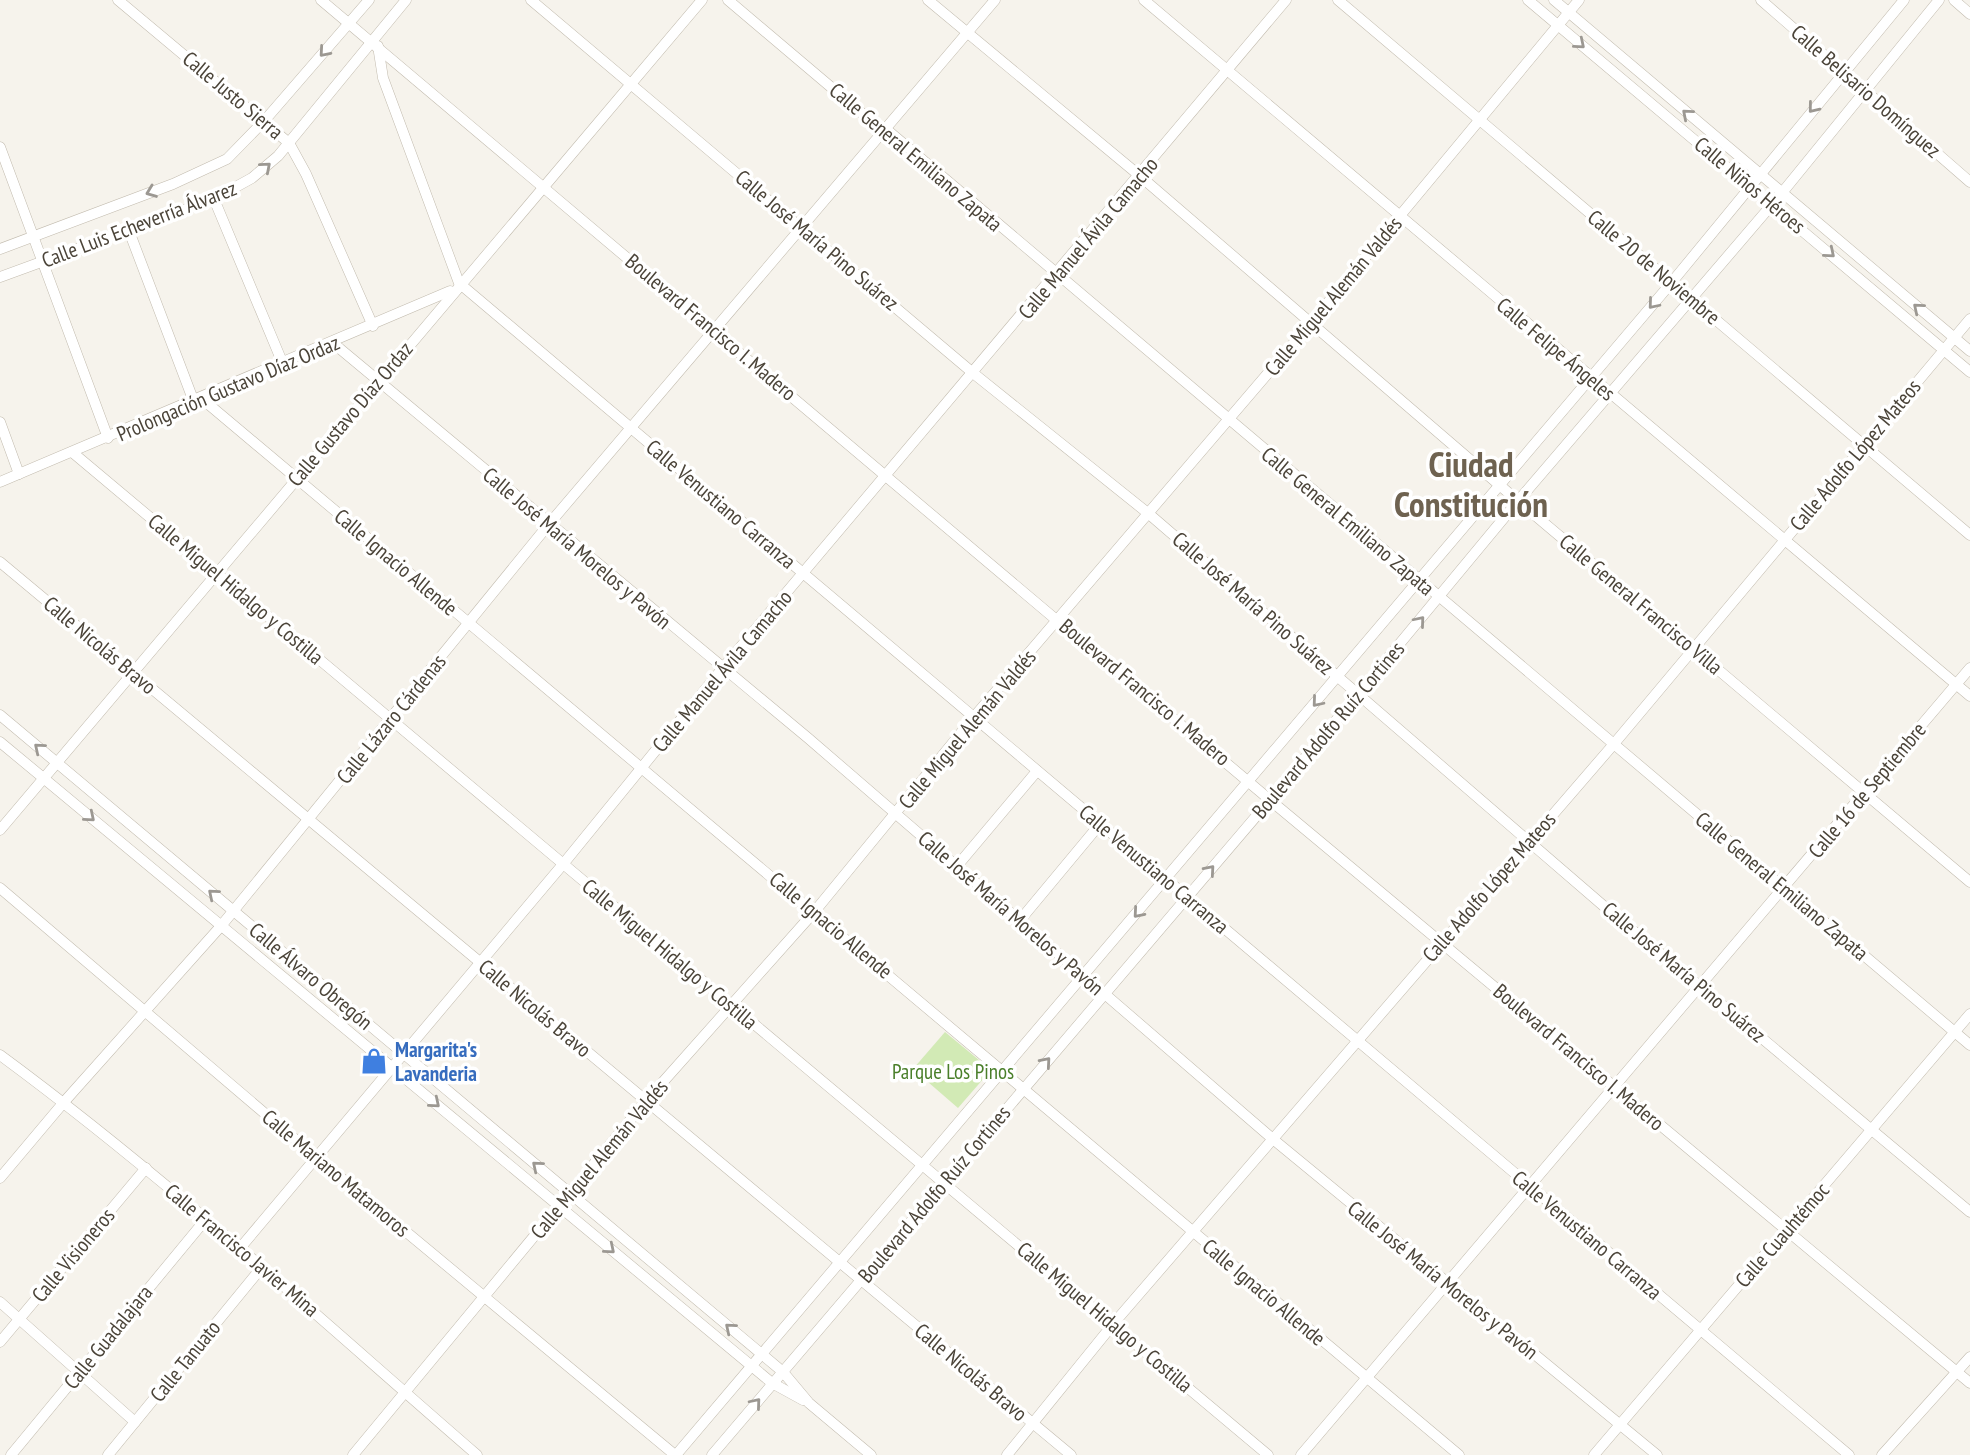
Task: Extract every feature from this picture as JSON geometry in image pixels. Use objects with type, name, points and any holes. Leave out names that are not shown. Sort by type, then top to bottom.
[{"type":"street","name":"Calle Justo Sierra","points":[[118,0],[265,120],[289,143],[306,174],[373,326]]},
{"type":"street","name":"Boulevard Francisco I. Madero","points":[[321,0],[888,474],[1270,800],[1970,1383]]},
{"type":"street","name":"Calle Luis Echeverría Álvarez","points":[[0,249],[215,165],[238,150],[369,0]]},
{"type":"street","name":"Calle Luis Echeverría Álvarez","points":[[0,277],[214,199],[259,173],[289,143],[374,43],[406,0]]},
{"type":"street","name":"Calle José María Pino Suárez","points":[[531,0],[804,227],[973,373],[1149,514],[1529,840],[1970,1212]]},
{"type":"street","name":"Calle Gustavo Díaz Ordaz","points":[[0,830],[457,286],[702,0]]},
{"type":"street","name":"Calle General Emiliano Zapata","points":[[728,0],[884,132],[886,129],[1970,1045]]},
{"type":"street","name":"Calle General Francisco Villa","points":[[928,0],[1140,176],[1518,501],[1970,882]]},
{"type":"street","name":"Calle Lázaro Cárdenas","points":[[0,1178],[221,926],[549,524],[995,0]]},
{"type":"street","name":"Calle Felipe Ángeles","points":[[1144,0],[1970,696]]},
{"type":"street","name":"Calle Manuel Ávila Camacho","points":[[241,1247],[481,963],[722,669],[1286,0]]},
{"type":"street","name":"Calle 20 de Noviembre","points":[[1338,0],[1970,535]]},
{"type":"street","name":"Calle Niños Héroes","points":[[1528,0],[1970,372]]},
{"type":"street","name":"Calle Niños Héroes","points":[[1555,0],[1970,352]]},
{"type":"street","name":"Calle Miguel Alemán Valdés","points":[[353,1455],[403,1391],[571,1194],[646,1101],[815,911],[974,717],[1229,420],[1579,0]]},
{"type":"street","name":"Calle Belisario Domínguez","points":[[1761,0],[1970,182]]},
{"type":"street","name":"Boulevard Adolfo Ruíz Cortines","points":[[675,1455],[1672,282],[1904,0]]},
{"type":"street","name":"Boulevard Adolfo Ruíz Cortines","points":[[712,1455],[1270,800],[1518,501],[1781,194],[1939,0]]},
{"type":"street","points":[[1954,0],[1970,14]]},
{"type":"street","points":[[374,43],[383,78],[457,286]]},
{"type":"street","points":[[0,147],[108,438]]},
{"type":"street","points":[[214,199],[283,364]]},
{"type":"street","points":[[129,231],[197,400]]},
{"type":"street","name":"Prolongación Gustavo Díaz Ordaz","points":[[0,482],[373,326],[457,286]]},
{"type":"street","name":"Calle Venustiano Carranza","points":[[457,286],[803,573],[1849,1455]]},
{"type":"street","name":"Calle Adolfo López Mateos","points":[[1007,1455],[1114,1323],[1613,745],[1970,319]]},
{"type":"street","name":"Calle José María Morelos y Pavón","points":[[333,343],[1021,919],[1274,1140],[1657,1455]]},
{"type":"street","name":"Calle Ignacio Allende","points":[[197,400],[296,478],[815,911],[1459,1455]]},
{"type":"street","points":[[0,422],[19,474]]},
{"type":"street","name":"Calle Miguel Hidalgo y Costilla","points":[[72,452],[392,718],[922,1166],[1114,1323],[1268,1455]]},
{"type":"street","name":"Calle Nicolás Bravo","points":[[0,562],[1071,1455]]},
{"type":"street","name":"Calle 16 de Septiembre","points":[[1301,1455],[1970,668]]},
{"type":"street","name":"Calle Álvaro Obregón","points":[[0,715],[783,1372],[809,1403],[871,1455]]},
{"type":"street","name":"Calle Álvaro Obregón","points":[[0,742],[751,1366],[772,1383],[809,1403]]},
{"type":"street","points":[[957,866],[1037,771]]},
{"type":"street","points":[[1021,919],[1100,824]]},
{"type":"street","name":"Calle Mariano Matamoros","points":[[0,888],[146,1009],[316,1157],[675,1455]]},
{"type":"street","name":"Calle Cuauhtémoc","points":[[1594,1455],[1970,1014]]},
{"type":"street","name":"Calle Francisco Javier Mina","points":[[0,1055],[64,1102],[241,1247],[477,1455]]},
{"type":"street","name":"Calle Visioneros","points":[[0,1342],[146,1168]]},
{"type":"street","name":"Calle Guadalajara","points":[[11,1455],[206,1219]]},
{"type":"street","name":"Calle Tanuato","points":[[108,1455],[262,1267]]},
{"type":"street","points":[[0,1302],[135,1422]]},
{"type":"street","points":[[1882,1455],[1970,1357]]},
{"type":"green space","name":"Parque Los Pinos","points":[[945,1032],[991,1070],[958,1108],[913,1069]]},
{"type":"place","name":"Margarita's Lavanderia","points":[[374,1061]]},
{"type":"district","name":"Ciudad Constitución","points":[[1471,484]]}]
